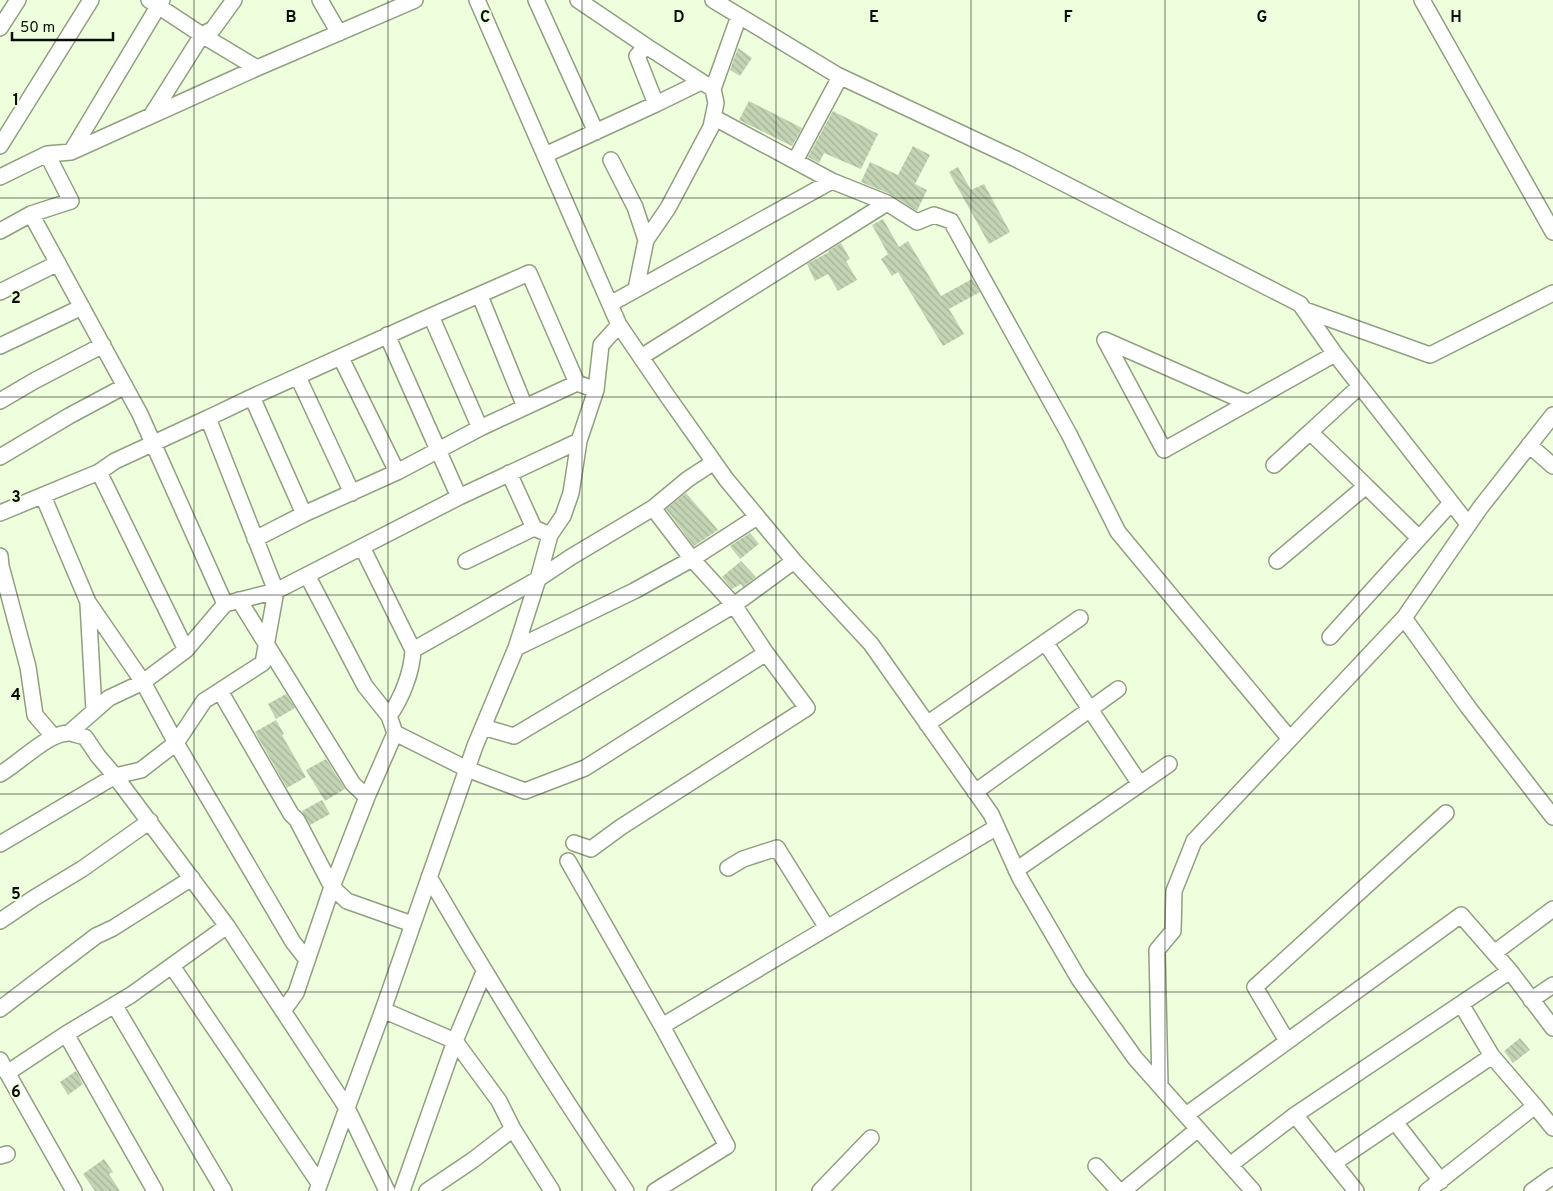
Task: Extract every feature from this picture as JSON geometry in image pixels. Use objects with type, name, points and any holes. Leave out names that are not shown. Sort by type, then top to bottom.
[{"type":"street","points":[[0,28],[18,0]]},
{"type":"street","points":[[0,146],[91,0]]},
{"type":"street","points":[[151,116],[202,35],[213,29],[234,0]]},
{"type":"street","points":[[320,0],[339,33]]},
{"type":"street","points":[[0,177],[47,154],[71,152],[339,33],[391,4],[415,0]]},
{"type":"street","points":[[477,0],[619,325],[714,462],[757,517],[794,561],[871,644],[990,814],[1016,870],[1079,979],[1136,1058],[1253,1191]]},
{"type":"street","points":[[536,0],[596,132]]},
{"type":"street","points":[[578,0],[707,86],[716,104],[711,126],[668,208],[646,240],[636,289]]},
{"type":"street","points":[[713,0],[840,77],[1016,159],[1300,304],[1335,354],[1468,524]]},
{"type":"street","points":[[1422,0],[1553,232]]},
{"type":"street","points":[[71,152],[156,2],[202,35],[257,68]]},
{"type":"street","points":[[545,155],[656,104],[707,86],[739,16]]},
{"type":"street","points":[[646,46],[637,56],[656,104]]},
{"type":"street","points":[[794,161],[840,77]]},
{"type":"street","points":[[713,117],[832,181],[887,203],[917,222],[934,215],[951,222],[1069,434],[1118,532],[1290,739]]},
{"type":"street","points":[[0,231],[31,214],[71,201],[47,154]]},
{"type":"street","points":[[610,160],[634,207],[646,240]]},
{"type":"street","points":[[610,304],[832,181]]},
{"type":"street","points":[[641,357],[887,203]]},
{"type":"street","points":[[31,214],[140,414],[232,602],[266,644],[353,784],[367,796]]},
{"type":"street","points":[[0,292],[58,263]]},
{"type":"street","points":[[0,512],[99,472],[115,461],[252,397],[529,273],[577,383]]},
{"type":"street","points":[[1305,310],[1430,355],[1553,293]]},
{"type":"street","points":[[480,296],[525,407]]},
{"type":"street","points":[[0,346],[82,307]]},
{"type":"street","points":[[431,316],[480,428]]},
{"type":"street","points":[[318,1187],[383,1010],[467,769],[516,648],[550,535],[563,516],[571,493],[579,441],[596,390],[601,345],[619,325]]},
{"type":"street","points":[[387,336],[460,497]]},
{"type":"street","points":[[1248,403],[1105,340],[1164,450],[1248,403],[1335,354]]},
{"type":"street","points":[[0,401],[103,345]]},
{"type":"street","points":[[341,358],[396,472]]},
{"type":"street","points":[[298,377],[352,493]]},
{"type":"street","points":[[255,539],[304,514],[396,472],[480,428],[577,383],[596,390]]},
{"type":"street","points":[[0,458],[69,416],[124,386]]},
{"type":"street","points":[[1274,465],[1360,386]]},
{"type":"street","points":[[252,397],[304,514]]},
{"type":"street","points":[[1160,1085],[1157,950],[1173,931],[1174,890],[1194,840],[1404,618],[1468,524],[1553,415]]},
{"type":"street","points":[[0,844],[116,776],[141,770],[176,743],[204,701],[263,663],[276,591],[208,418]]},
{"type":"street","points":[[1310,432],[1419,538]]},
{"type":"street","points":[[69,733],[109,698],[143,682],[186,650],[232,602],[276,591],[508,473],[579,441]]},
{"type":"street","points":[[1529,445],[1553,466]]},
{"type":"street","points":[[413,650],[538,579],[653,508],[688,479],[714,462]]},
{"type":"street","points":[[99,472],[186,650]]},
{"type":"street","points":[[508,473],[534,528],[550,535]]},
{"type":"street","points":[[1277,562],[1366,486]]},
{"type":"street","points":[[43,496],[88,602],[143,682],[176,743],[293,942],[307,960]]},
{"type":"street","points":[[1330,637],[1451,503]]},
{"type":"street","points":[[574,843],[591,850],[621,827],[807,708],[766,653],[734,605],[692,559],[653,508]]},
{"type":"street","points":[[516,648],[634,591],[692,559],[757,517]]},
{"type":"street","points":[[466,560],[534,528]]},
{"type":"street","points":[[362,547],[413,650],[413,662],[398,704],[389,716]]},
{"type":"street","points":[[0,556],[28,667],[36,715],[53,736]]},
{"type":"street","points":[[483,727],[514,736],[734,605],[794,561]]},
{"type":"street","points":[[283,1011],[296,993],[332,887],[367,796],[395,733],[389,716],[365,686],[307,575]]},
{"type":"street","points":[[88,602],[94,711]]},
{"type":"street","points":[[927,724],[1080,618]]},
{"type":"street","points":[[1404,618],[1468,707],[1553,817]]},
{"type":"street","points":[[1045,642],[1140,784]]},
{"type":"street","points":[[395,733],[467,769],[526,791],[585,768],[766,653]]},
{"type":"street","points":[[975,792],[1118,689]]},
{"type":"street","points":[[220,690],[291,814],[297,820],[332,887],[347,901],[412,924]]},
{"type":"street","points":[[0,774],[11,768],[53,736],[69,733],[85,737],[227,926],[347,1108],[387,1191]]},
{"type":"street","points":[[1016,870],[1169,764]]},
{"type":"street","points":[[1287,1041],[1254,987],[1446,813]]},
{"type":"street","points":[[0,922],[150,822]]},
{"type":"street","points":[[662,1026],[997,827]]},
{"type":"street","points":[[728,868],[743,859],[777,848],[827,928]]},
{"type":"street","points":[[568,861],[662,1026],[727,1146],[655,1191]]},
{"type":"street","points":[[429,877],[484,972],[560,1095],[626,1191]]},
{"type":"street","points":[[0,1009],[96,936],[113,928],[192,878]]},
{"type":"street","points":[[1494,953],[1553,908]]},
{"type":"street","points":[[1186,1115],[1461,916],[1510,971],[1553,1028]]},
{"type":"street","points":[[74,1191],[4,1067],[115,1006],[227,926]]},
{"type":"street","points":[[172,966],[318,1187]]},
{"type":"street","points":[[1230,1165],[1295,1115],[1510,971]]},
{"type":"street","points":[[402,1191],[455,1041],[484,972]]},
{"type":"street","points":[[1531,1000],[1553,985]]},
{"type":"street","points":[[1461,1004],[1492,1056],[1553,1128]]},
{"type":"street","points":[[115,1006],[224,1191]]},
{"type":"street","points":[[383,1010],[455,1041],[499,1101],[545,1189]]},
{"type":"street","points":[[66,1034],[155,1191]]},
{"type":"street","points":[[1334,1163],[1492,1056]]},
{"type":"street","points":[[1427,1191],[1535,1106]]},
{"type":"street","points":[[1295,1115],[1356,1191]]},
{"type":"street","points":[[1394,1122],[1440,1181]]},
{"type":"street","points":[[427,1191],[473,1160],[513,1129]]},
{"type":"street","points":[[1096,1166],[1121,1191],[1198,1129]]},
{"type":"street","points":[[820,1191],[871,1138]]},
{"type":"street","points":[[1532,1191],[1553,1176]]},
{"type":"building","points":[[738,48],[752,58],[740,76],[730,70]]},
{"type":"building","points":[[749,101],[802,128],[792,146],[739,120]]},
{"type":"building","points":[[833,111],[878,134],[861,169],[824,153],[819,163],[808,157]]},
{"type":"building","points":[[913,146],[930,155],[915,184],[927,190],[917,211],[890,194],[861,182],[870,162],[898,175]]},
{"type":"building","points":[[958,167],[971,190],[984,184],[1010,232],[989,244],[949,172]]},
{"type":"building","points":[[883,219],[899,247],[908,241],[941,296],[972,279],[980,292],[949,309],[964,334],[943,346],[898,272],[892,276],[881,259],[888,254],[872,225]]},
{"type":"building","points":[[841,243],[850,259],[846,261],[857,280],[838,291],[828,274],[815,281],[807,264]]},
{"type":"building","points":[[686,493],[718,530],[694,546],[666,509]]},
{"type":"building","points":[[750,533],[759,544],[740,559],[730,546]]},
{"type":"building","points":[[741,561],[756,577],[743,587],[741,584],[732,589],[722,577]]},
{"type":"building","points":[[286,694],[295,708],[276,719],[268,704]]},
{"type":"building","points":[[276,720],[284,734],[282,735],[306,777],[287,788],[255,732]]},
{"type":"building","points":[[326,759],[345,789],[325,801],[306,770]]},
{"type":"building","points":[[322,800],[330,814],[310,825],[302,811]]},
{"type":"building","points":[[1520,1038],[1530,1050],[1513,1063],[1504,1051]]},
{"type":"building","points":[[76,1071],[83,1084],[68,1095],[60,1082]]},
{"type":"building","points":[[104,1159],[113,1172],[109,1174],[120,1191],[95,1191],[83,1174]]}]
